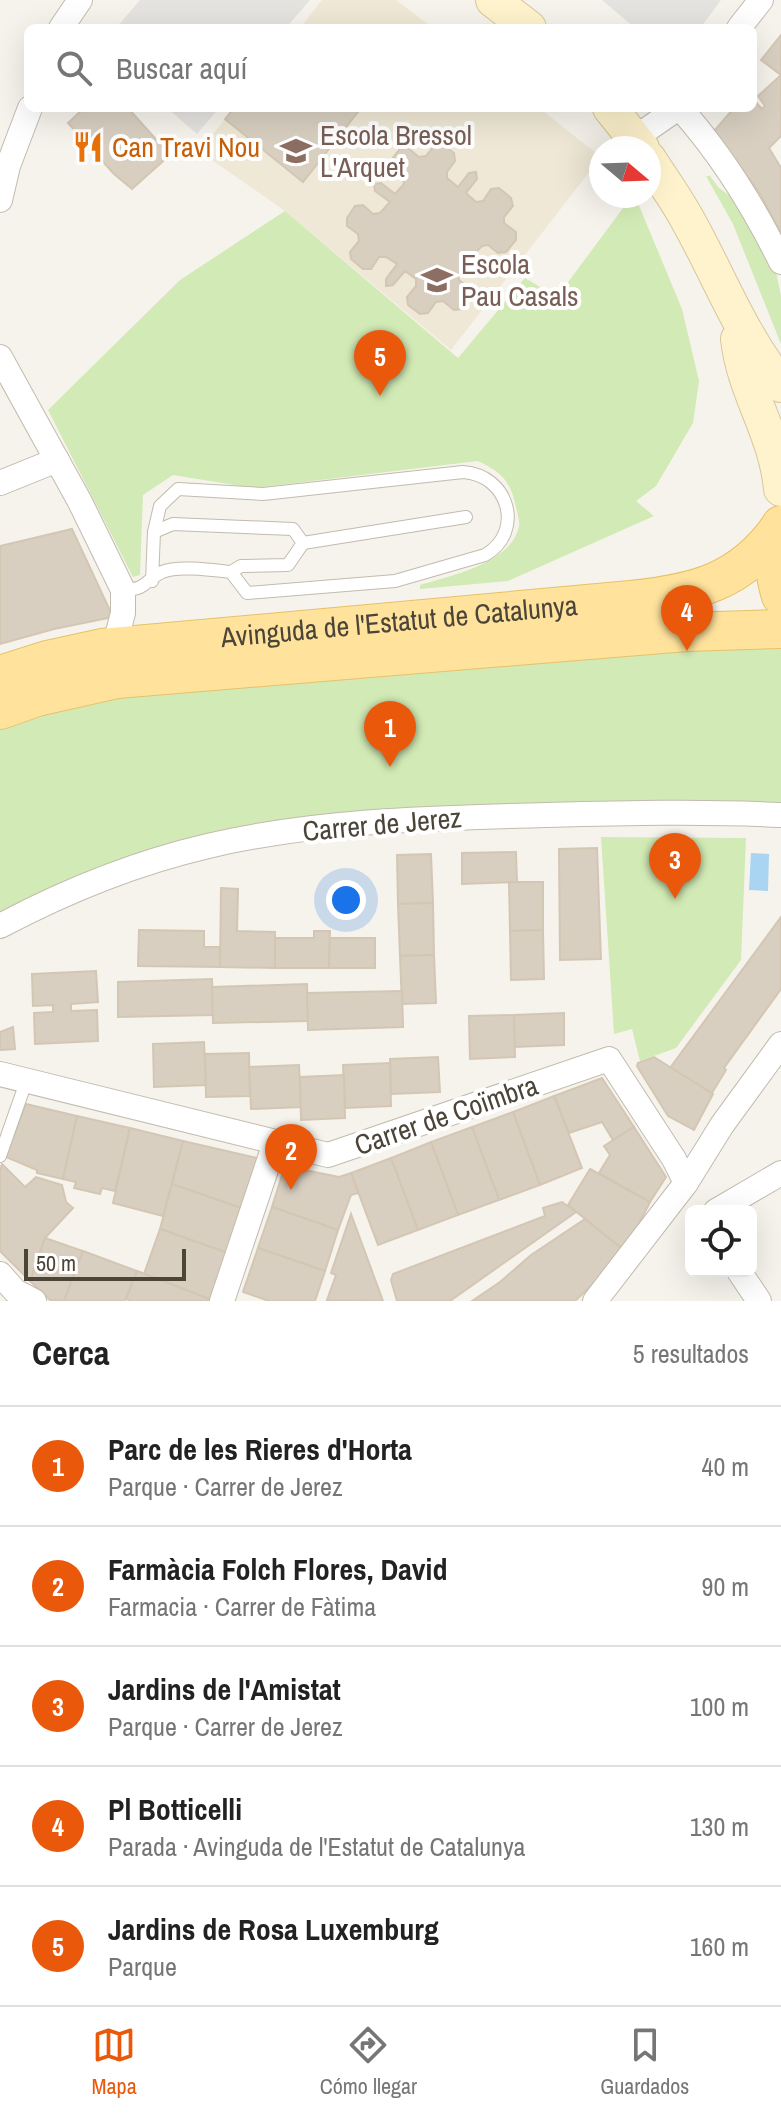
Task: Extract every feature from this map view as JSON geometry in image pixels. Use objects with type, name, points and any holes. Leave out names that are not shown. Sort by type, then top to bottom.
[{"type":"main road","points":[[780,526],[775,566],[781,596]]},
{"type":"main road","name":"Avinguda de l'Estatut de Catalunya","points":[[0,675],[47,660],[102,648],[631,600],[689,592],[710,585],[746,565],[769,543],[780,526]]},
{"type":"main road","name":"Avinguda de l'Estatut de Catalunya","points":[[0,710],[37,697],[117,679],[697,631],[781,629]]},
{"type":"street","points":[[64,24],[80,0]]},
{"type":"street","points":[[493,0],[524,24]]},
{"type":"street","points":[[742,24],[761,0]]},
{"type":"street","points":[[0,200],[8,166],[28,112]]},
{"type":"street","points":[[613,112],[632,136]]},
{"type":"street","points":[[653,136],[675,112]]},
{"type":"street","points":[[683,112],[700,131],[759,216],[781,262]]},
{"type":"street","points":[[661,178],[685,216],[735,315],[781,385]]},
{"type":"street","points":[[735,315],[741,363],[775,448],[781,489]]},
{"type":"street","points":[[0,357],[123,590],[123,613],[117,636],[102,648]]},
{"type":"street","points":[[0,483],[57,460]]},
{"type":"street","name":"Carrer de Jerez","points":[[0,926],[51,899],[103,877],[208,846],[278,833],[345,825],[471,817],[722,812],[781,815]]},
{"type":"street","points":[[595,1301],[686,1183],[722,1125],[781,1044]]},
{"type":"street","name":"Carrer de Coïmbra","points":[[0,1074],[328,1155],[609,1059],[674,1159],[686,1183]]},
{"type":"street","points":[[222,1301],[275,1143]]},
{"type":"street","points":[[726,1205],[781,1173]]},
{"type":"street","points":[[743,1277],[759,1301]]},
{"type":"lane","points":[[152,581],[154,532],[160,506],[178,489],[263,494],[463,472],[476,473],[496,484],[503,493],[507,508],[506,529],[496,549],[395,581],[247,593],[231,572]]},
{"type":"lane","points":[[123,590],[140,589],[162,572],[198,569],[231,572],[241,566],[288,565],[303,543],[466,517]]},
{"type":"lane","points":[[154,532],[173,524],[293,529],[303,543]]},
{"type":"lane","points":[[0,1156],[6,1121],[26,1082]]},
{"type":"shaded area","points":[[140,0],[310,0],[289,24],[119,24]]},
{"type":"shaded area","points":[[322,0],[396,0],[428,24],[303,24]]},
{"type":"shaded area","points":[[602,0],[721,0],[703,24],[630,24]]},
{"type":"shaded area","points":[[172,112],[216,112],[197,134]]},
{"type":"shaded area","name":"Escola Pau Casals","points":[[231,112],[544,112],[589,148],[589,172],[451,350],[285,211],[199,151]]},
{"type":"green space","points":[[706,176],[710,176],[718,187],[734,199],[774,262],[781,296],[781,344],[733,224]]},
{"type":"green space","points":[[623,208],[640,208],[682,309],[699,381],[693,423],[656,486],[636,501],[654,516],[508,581],[420,589],[420,585],[493,559],[514,539],[519,522],[511,490],[499,474],[478,461],[253,488],[173,475],[143,495],[140,575],[133,577],[48,410],[180,280],[285,211],[458,358],[525,278],[557,297]]},
{"type":"green space","points":[[781,641],[781,808],[221,835],[0,917],[0,730],[28,719],[191,683]]},
{"type":"green space","points":[[601,837],[746,838],[741,960],[676,1048],[640,1061],[632,1029],[614,1034]]},
{"type":"water","points":[[751,853],[769,854],[768,891],[749,890]]},
{"type":"building","points":[[781,35],[781,75],[761,60]]},
{"type":"building","points":[[781,75],[781,136],[769,148],[781,168],[781,233],[760,194],[714,131],[731,112],[757,112],[757,103],[762,109],[765,106],[758,96]]},
{"type":"building","points":[[80,112],[132,112],[170,155],[132,189],[114,174],[68,123]]},
{"type":"building","name":"Escola Bressol L'Arquet","points":[[231,112],[358,112],[303,182],[225,119]]},
{"type":"building","points":[[442,144],[454,153],[455,161],[447,172],[447,178],[458,187],[469,173],[476,172],[477,179],[466,193],[476,202],[483,201],[491,189],[499,188],[511,198],[513,206],[504,217],[504,223],[516,232],[516,240],[506,252],[498,253],[488,245],[466,257],[467,263],[458,274],[459,280],[470,289],[471,298],[462,309],[454,310],[443,301],[436,302],[428,313],[420,314],[408,305],[407,297],[416,286],[416,279],[405,271],[393,285],[386,286],[386,279],[397,264],[386,257],[379,257],[371,269],[363,269],[351,259],[350,252],[359,241],[358,234],[347,226],[347,218],[355,206],[363,205],[373,214],[380,213],[390,202],[375,191],[374,184],[381,183],[395,194],[404,184],[403,177],[392,168],[391,160],[400,149],[408,148],[419,157],[426,156],[435,145]]},
{"type":"building","points":[[72,529],[113,617],[0,644],[0,546]]},
{"type":"building","points":[[597,848],[601,959],[560,960],[559,849]]},
{"type":"building","points":[[516,852],[517,882],[462,884],[462,853]]},
{"type":"building","points":[[431,854],[433,903],[398,904],[397,855]]},
{"type":"building","points":[[509,882],[543,882],[543,930],[510,931]]},
{"type":"building","points":[[221,888],[238,889],[237,931],[275,932],[275,968],[220,967]]},
{"type":"building","points":[[433,903],[434,955],[400,956],[398,904]]},
{"type":"building","points":[[781,917],[781,989],[724,1068],[726,1070],[712,1093],[670,1068]]},
{"type":"building","points":[[139,930],[204,931],[204,947],[220,947],[220,967],[138,966]]},
{"type":"building","points":[[543,930],[544,979],[511,980],[510,931]]},
{"type":"building","points":[[314,931],[330,931],[329,968],[275,968],[275,938],[314,938]]},
{"type":"building","points":[[330,938],[375,938],[375,968],[329,968]]},
{"type":"building","points":[[434,955],[436,1003],[402,1004],[400,956]]},
{"type":"building","points":[[96,971],[98,1002],[71,1004],[71,1011],[97,1010],[98,1041],[35,1044],[34,1013],[53,1012],[53,1005],[33,1006],[32,974]]},
{"type":"building","points":[[212,979],[213,1015],[118,1017],[118,982]]},
{"type":"building","points":[[307,984],[308,1021],[213,1023],[212,987]]},
{"type":"building","points":[[402,991],[403,1027],[308,1030],[307,993]]},
{"type":"building","points":[[564,1013],[564,1045],[514,1047],[514,1015]]},
{"type":"building","points":[[514,1015],[515,1057],[470,1059],[469,1016]]},
{"type":"building","points":[[13,1027],[15,1049],[0,1050],[0,1032]]},
{"type":"building","points":[[204,1042],[206,1085],[154,1087],[153,1044]]},
{"type":"building","points":[[249,1053],[250,1096],[206,1097],[205,1054]]},
{"type":"building","points":[[438,1057],[440,1092],[391,1094],[390,1059]]},
{"type":"building","points":[[654,1057],[713,1094],[694,1130],[668,1116],[637,1066]]},
{"type":"building","points":[[390,1063],[391,1106],[345,1108],[343,1065]]},
{"type":"building","points":[[299,1065],[301,1107],[251,1109],[249,1067]]},
{"type":"building","points":[[344,1075],[345,1118],[301,1120],[300,1077]]},
{"type":"building","points":[[602,1078],[634,1127],[613,1140],[602,1122],[569,1133],[554,1096]]},
{"type":"building","points":[[554,1096],[582,1168],[540,1185],[513,1112]]},
{"type":"building","points":[[26,1104],[77,1116],[63,1179],[37,1173],[37,1170],[6,1157]]},
{"type":"building","points":[[513,1112],[540,1185],[499,1200],[472,1127]]},
{"type":"building","points":[[77,1116],[130,1128],[115,1191],[102,1188],[100,1194],[74,1188],[76,1182],[63,1179]]},
{"type":"building","points":[[472,1127],[499,1200],[458,1215],[431,1142]]},
{"type":"building","points":[[634,1127],[666,1177],[650,1202],[599,1173],[610,1155],[604,1146]]},
{"type":"building","points":[[130,1128],[183,1141],[163,1216],[113,1203]]},
{"type":"building","points":[[183,1141],[261,1159],[244,1209],[172,1184]]},
{"type":"building","points":[[431,1142],[458,1215],[418,1230],[391,1158]]},
{"type":"building","points":[[391,1158],[418,1230],[378,1245],[351,1173]]},
{"type":"building","points":[[2,1164],[25,1187],[36,1177],[62,1185],[66,1202],[73,1208],[45,1238],[30,1281],[0,1251]]},
{"type":"building","points":[[285,1166],[339,1177],[351,1173],[358,1193],[351,1195],[338,1230],[272,1207]]},
{"type":"building","points":[[590,1169],[650,1202],[639,1224],[621,1248],[568,1205]]},
{"type":"building","points":[[172,1184],[244,1209],[228,1253],[160,1229]]},
{"type":"building","points":[[562,1202],[576,1212],[450,1301],[397,1301],[391,1280],[393,1274],[545,1216],[543,1208]]},
{"type":"building","points":[[272,1207],[338,1230],[325,1271],[258,1248]]},
{"type":"building","points":[[351,1214],[383,1301],[327,1300],[336,1275],[331,1273]]},
{"type":"building","points":[[585,1219],[621,1248],[593,1284],[575,1301],[472,1301],[531,1255]]},
{"type":"building","points":[[160,1229],[228,1253],[212,1300],[144,1274]]},
{"type":"building","points":[[45,1238],[83,1251],[64,1301],[50,1300],[30,1281]]},
{"type":"building","points":[[258,1248],[325,1271],[315,1301],[269,1301],[243,1292]]},
{"type":"building","points":[[83,1251],[137,1271],[125,1301],[64,1301]]},
{"type":"building","points":[[137,1271],[212,1300],[212,1301],[126,1299]]},
{"type":"place","name":"Can Travi Nou","points":[[88,147]]},
{"type":"place","name":"Escola Bressol L'Arquet","points":[[296,151]]},
{"type":"place","name":"Escola Pau Casals","points":[[437,280]]},
{"type":"place","name":"Jardins de Rosa Luxemburg","points":[[380,396]]},
{"type":"place","name":"Pl Botticelli","points":[[687,651]]},
{"type":"place","name":"Parc de les Rieres d'Horta","points":[[390,767]]},
{"type":"place","name":"Jardins de l'Amistat","points":[[675,899]]},
{"type":"place","name":"Farmàcia Folch Flores, David","points":[[291,1190]]}]
